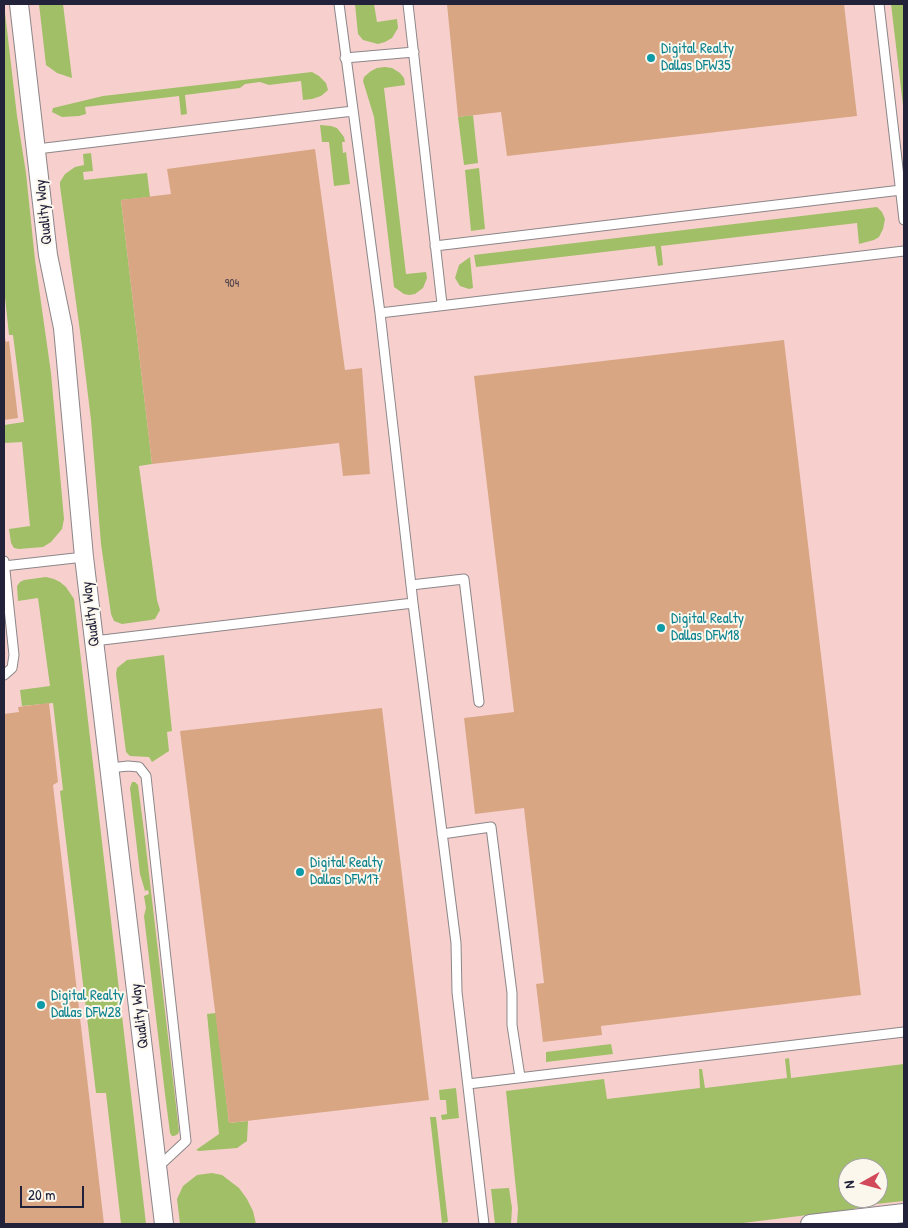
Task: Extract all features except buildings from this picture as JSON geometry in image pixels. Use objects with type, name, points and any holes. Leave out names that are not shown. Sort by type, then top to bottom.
[{"type":"street","name":"Quality Way","points":[[19,4],[48,255],[63,328],[84,556],[164,1224]]},
{"type":"street","points":[[810,1224],[904,1213]]},
{"type":"lane","points":[[339,4],[380,313],[412,604],[456,943],[457,992],[484,1224]]},
{"type":"lane","points":[[408,4],[442,304]]},
{"type":"lane","points":[[879,4],[904,220]]},
{"type":"lane","points":[[345,58],[414,52]]},
{"type":"lane","points":[[37,149],[353,111]]},
{"type":"lane","points":[[435,246],[901,190]]},
{"type":"lane","points":[[380,313],[442,304],[904,252]]},
{"type":"lane","points":[[4,565],[84,556]]},
{"type":"lane","points":[[4,561],[7,616],[14,655],[12,668],[4,674]]},
{"type":"lane","points":[[411,585],[464,579],[479,702]]},
{"type":"lane","points":[[94,641],[412,604]]},
{"type":"lane","points":[[110,768],[139,767],[146,776],[186,1141],[157,1168]]},
{"type":"lane","points":[[442,834],[491,827],[512,993],[512,1025],[520,1077]]},
{"type":"lane","points":[[468,1084],[904,1032]]},
{"type":"shaded area","points":[[4,4],[904,4],[904,1224],[4,1224]]},
{"type":"green space","points":[[4,4],[17,116],[26,173],[35,260],[51,373],[64,519],[62,529],[51,542],[43,547],[19,549],[14,548],[11,543],[9,529],[30,526],[22,442],[4,443],[4,425],[24,422],[13,335],[9,335],[4,288]]},
{"type":"green space","points":[[39,4],[63,4],[72,78],[57,73],[46,65]]},
{"type":"green space","points":[[355,4],[374,4],[377,22],[397,19],[398,28],[392,38],[378,44],[363,40],[358,34]]},
{"type":"green space","points":[[891,4],[904,4],[904,114]]},
{"type":"green space","points":[[385,67],[392,68],[400,73],[404,78],[405,85],[384,88],[406,274],[426,272],[427,278],[423,288],[415,294],[409,295],[394,287],[374,117],[363,81],[364,77],[371,71]]},
{"type":"green space","points":[[312,72],[326,83],[328,90],[321,96],[312,99],[303,100],[301,81],[269,85],[260,82],[245,84],[240,88],[185,95],[187,114],[181,115],[179,96],[85,107],[86,114],[79,116],[62,117],[52,112],[53,108],[103,96]]},
{"type":"green space","points":[[473,115],[478,163],[464,165],[458,117]]},
{"type":"green space","points":[[320,125],[337,128],[344,137],[345,142],[342,142],[343,153],[346,152],[350,184],[334,186],[329,142],[322,142]]},
{"type":"green space","points":[[91,153],[93,171],[83,172],[84,180],[147,173],[150,197],[121,200],[152,464],[139,466],[157,600],[160,610],[155,619],[122,624],[114,621],[111,614],[101,544],[91,420],[60,186],[60,182],[65,174],[75,167],[84,165],[83,154]]},
{"type":"green space","points":[[479,168],[485,229],[471,231],[465,170]]},
{"type":"green space","points":[[877,207],[885,219],[883,229],[879,237],[859,244],[857,223],[661,246],[663,265],[658,266],[655,246],[476,267],[474,255]]},
{"type":"green space","points":[[470,257],[473,288],[469,289],[460,286],[455,278],[459,265]]},
{"type":"green space","points":[[46,577],[60,582],[74,599],[146,1224],[121,1224],[106,1093],[96,1093],[60,791],[63,790],[53,703],[22,706],[20,690],[50,686],[38,598],[18,601],[17,586],[24,580]]},
{"type":"green space","points":[[164,655],[172,731],[167,732],[169,751],[152,762],[149,757],[130,756],[126,752],[116,674],[117,668],[127,660]]},
{"type":"green space","points":[[132,782],[138,785],[144,831],[179,1131],[174,1136],[170,1133],[165,1094],[144,916],[146,908],[144,896],[149,894],[148,890],[145,891],[140,874],[130,788]]},
{"type":"green space","points":[[216,1013],[229,1123],[248,1121],[247,1141],[237,1148],[199,1151],[196,1150],[219,1134],[207,1014]]},
{"type":"green space","points":[[611,1044],[613,1054],[546,1062],[546,1052]]},
{"type":"green space","points":[[789,1058],[791,1078],[904,1064],[904,1201],[888,1203],[888,1158],[838,1158],[838,1208],[857,1208],[735,1224],[517,1224],[518,1209],[506,1091],[604,1079],[607,1099],[700,1088],[699,1069],[702,1069],[705,1088],[787,1078],[785,1059]]},
{"type":"green space","points":[[456,1088],[459,1118],[442,1120],[441,1115],[447,1114],[446,1100],[440,1100],[439,1090]]},
{"type":"green space","points":[[430,1117],[436,1117],[448,1222],[442,1223]]},
{"type":"green space","points":[[212,1173],[222,1175],[239,1188],[253,1211],[256,1224],[180,1224],[177,1199],[183,1186],[197,1175]]},
{"type":"green space","points":[[509,1188],[512,1208],[511,1224],[495,1224],[491,1189]]},
{"type":"place","name":"Digital Realty Dallas DFW35","points":[[651,58]]},
{"type":"place","name":"Digital Realty Dallas DFW18","points":[[661,628]]},
{"type":"place","name":"Digital Realty Dallas DFW17","points":[[300,872]]},
{"type":"place","name":"Digital Realty Dallas DFW28","points":[[41,1005]]}]
